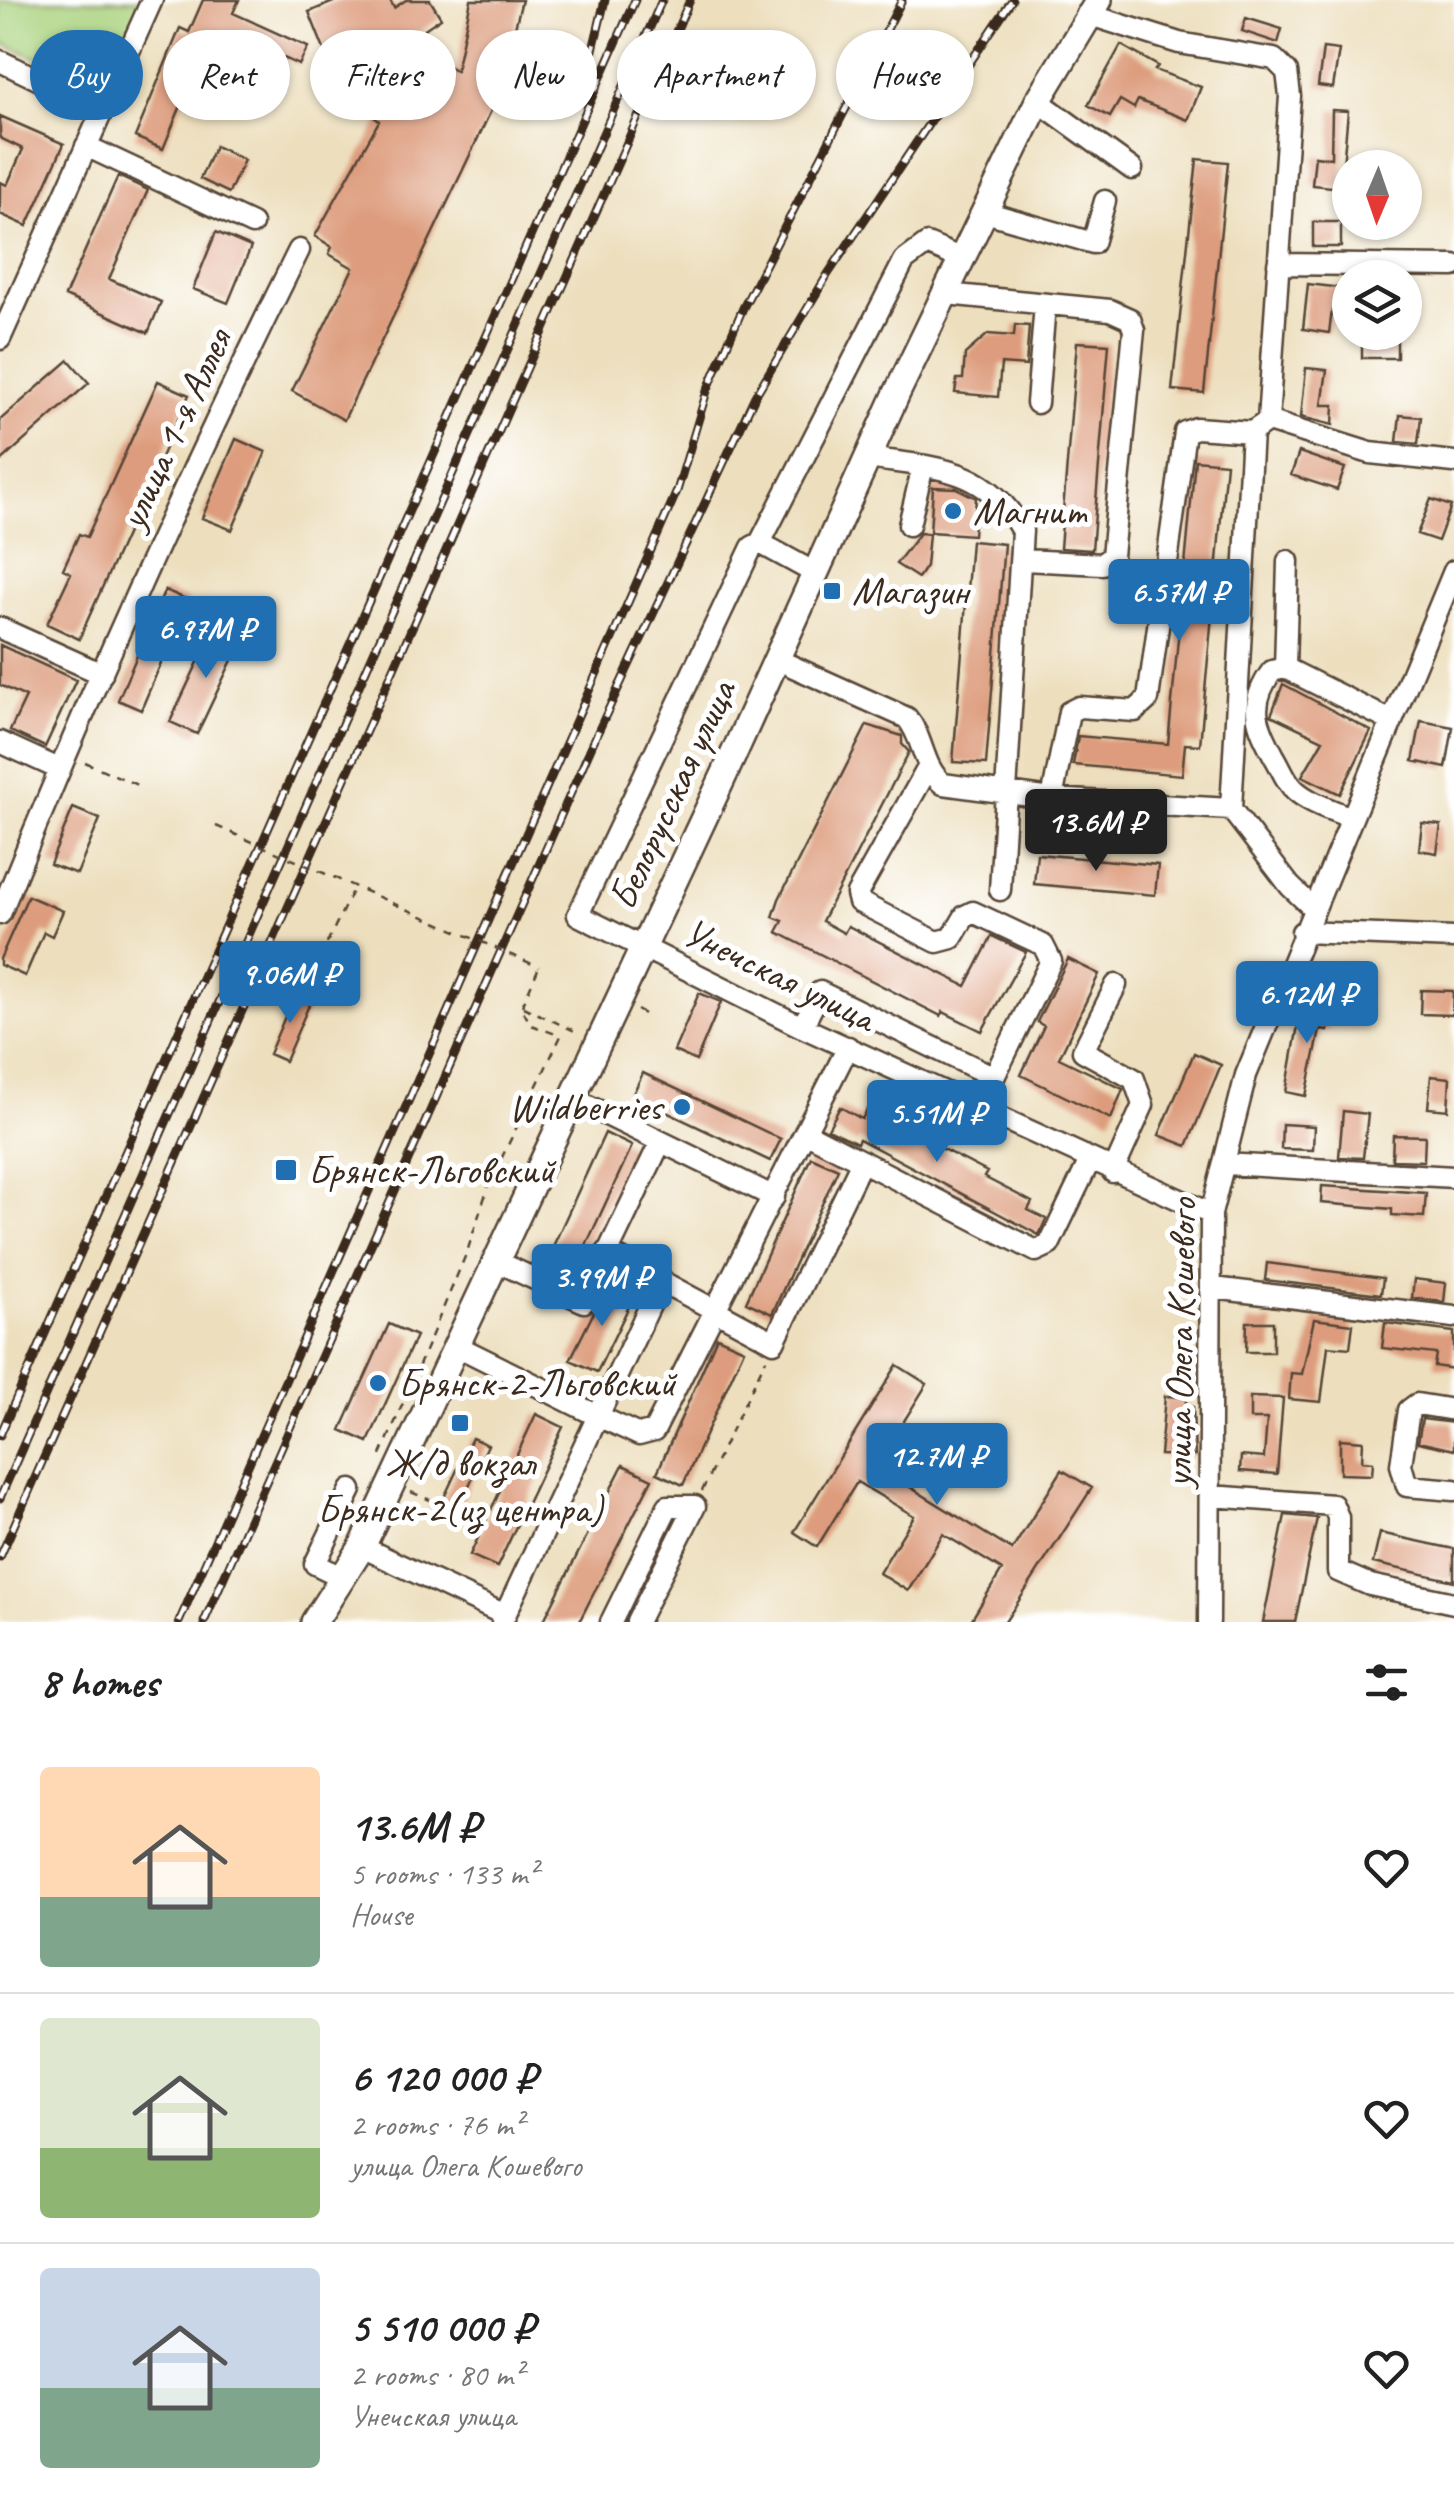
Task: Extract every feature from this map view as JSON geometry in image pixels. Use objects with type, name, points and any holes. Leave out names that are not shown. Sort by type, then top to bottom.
[{"type":"main road","name":"Белорусская улица","points":[[314,1622],[362,1547],[644,948],[867,458],[1038,101],[1093,7]]},
{"type":"street","points":[[138,30],[152,0]]},
{"type":"street","points":[[1093,7],[1179,43],[1274,59],[1288,72],[1278,264],[1260,427],[1231,809],[1290,886],[1314,909]]},
{"type":"street","points":[[0,61],[30,75]]},
{"type":"street","points":[[1038,101],[1132,169]]},
{"type":"street","points":[[0,340],[98,120]]},
{"type":"street","points":[[86,146],[252,224]]},
{"type":"street","points":[[985,212],[1093,242],[1105,200]]},
{"type":"street","points":[[815,574],[760,544],[904,261],[927,244],[962,259]]},
{"type":"street","name":"улица 1-я Аллея","points":[[0,914],[62,761],[298,250]]},
{"type":"street","points":[[1278,264],[1454,266]]},
{"type":"street","points":[[946,294],[1110,310],[1130,320],[1134,330],[1112,556],[1102,564],[1023,560]]},
{"type":"street","points":[[1037,403],[1044,304]]},
{"type":"street","points":[[1052,799],[1064,720],[1069,712],[1079,708],[1136,712],[1148,700],[1186,432],[1196,428],[1260,427],[1370,454],[1454,462]]},
{"type":"street","points":[[867,458],[971,476],[997,494],[1022,531],[1000,890]]},
{"type":"street","points":[[910,525],[923,466]]},
{"type":"street","name":"Унечская улица","points":[[760,544],[752,547],[578,915],[802,1027],[1211,1214]]},
{"type":"street","points":[[1285,668],[1288,561]]},
{"type":"street","name":"улица Олега Кошевого","points":[[1208,1622],[1212,1496],[1211,1214],[1246,1076],[1392,721],[1447,608],[1454,572]]},
{"type":"street","points":[[0,628],[102,674]]},
{"type":"street","points":[[776,660],[907,718],[921,735],[928,766],[943,784],[1052,799],[1231,809]]},
{"type":"street","points":[[1351,818],[1297,792],[1256,724],[1255,703],[1261,687],[1272,671],[1285,668],[1392,721]]},
{"type":"street","points":[[0,742],[62,761]]},
{"type":"street","points":[[928,766],[856,894],[858,902],[937,942],[952,938],[965,916],[973,912],[1042,945],[1049,953],[1050,961],[979,1108]]},
{"type":"street","points":[[1302,932],[1454,938]]},
{"type":"street","points":[[1112,1172],[1143,1105],[1134,1079],[1083,1051],[1116,984]]},
{"type":"street","points":[[802,1027],[820,992],[994,1077]]},
{"type":"street","points":[[456,1346],[639,1435],[654,1430],[848,1047]]},
{"type":"street","points":[[572,1098],[774,1197]]},
{"type":"street","points":[[807,1133],[1036,1251],[1049,1244],[1090,1160]]},
{"type":"street","points":[[494,1260],[584,1302],[660,1142]]},
{"type":"street","points":[[607,1252],[774,1342],[862,1160]]},
{"type":"street","points":[[1224,1164],[1454,1178]]},
{"type":"street","points":[[362,1547],[503,1618],[662,1280]]},
{"type":"street","points":[[1213,1288],[1454,1316]]},
{"type":"street","points":[[1454,1410],[1417,1404],[1409,1410],[1402,1465],[1407,1486],[1454,1490]]},
{"type":"street","points":[[344,1578],[315,1564],[351,1490]]},
{"type":"street","points":[[1212,1496],[1333,1504],[1338,1517],[1338,1571],[1370,1586],[1454,1603]]},
{"type":"street","points":[[610,1622],[668,1506],[694,1506],[637,1622]]},
{"type":"path","points":[[62,761],[137,785]]},
{"type":"path","points":[[216,826],[538,967],[521,1007]]},
{"type":"path","points":[[327,943],[354,887]]},
{"type":"path","points":[[521,1007],[584,1035]]},
{"type":"path","points":[[380,1457],[466,1252],[488,1184],[561,1036],[532,1024],[521,1007]]},
{"type":"path","points":[[694,1506],[774,1342]]},
{"type":"green space","points":[[0,0],[145,0],[132,30],[30,30],[30,55],[0,42]]},
{"type":"building","points":[[203,0],[239,0],[233,13],[270,30],[190,30]]},
{"type":"building","points":[[338,0],[390,0],[394,8],[406,0],[430,0],[441,18],[423,30],[316,30],[309,12]]},
{"type":"building","points":[[471,0],[522,0],[514,30],[476,30],[476,120],[487,120],[344,420],[292,391],[353,268],[329,254],[332,247],[315,236],[379,121],[456,120],[456,71]]},
{"type":"building","points":[[1246,18],[1282,29],[1278,43],[1242,31]]},
{"type":"building","points":[[290,39],[308,47],[299,65],[290,61]]},
{"type":"building","points":[[1121,45],[1158,66],[1155,70],[1201,87],[1188,120],[1138,100],[1134,108],[1120,100],[1110,117],[1088,105]]},
{"type":"building","points":[[1323,48],[1339,50],[1333,88],[1318,86]]},
{"type":"building","points":[[163,69],[163,120],[175,120],[163,149],[135,137]]},
{"type":"building","points":[[1332,110],[1348,111],[1344,150],[1332,150],[1332,187],[1312,185],[1315,156],[1331,158]]},
{"type":"building","points":[[0,116],[64,144],[27,226],[0,214],[0,182],[7,185],[23,149],[0,138]]},
{"type":"building","points":[[215,146],[244,160],[229,193],[200,179]]},
{"type":"building","points":[[1197,159],[1228,162],[1204,393],[1172,390]]},
{"type":"building","points":[[118,176],[148,190],[109,279],[161,302],[148,333],[65,296]]},
{"type":"building","points":[[1313,222],[1332,222],[1332,240],[1341,240],[1341,247],[1313,247]]},
{"type":"building","points":[[216,232],[251,247],[228,303],[193,289]]},
{"type":"building","points":[[1308,284],[1332,287],[1329,333],[1303,329]]},
{"type":"building","points":[[1015,325],[1029,326],[1026,366],[1001,364],[998,397],[955,393],[957,379],[963,379],[965,354],[988,334],[1014,336]]},
{"type":"building","points":[[1077,342],[1109,344],[1092,550],[1060,548]]},
{"type":"building","points":[[1362,350],[1397,350],[1397,358],[1362,358]]},
{"type":"building","points":[[69,360],[89,383],[0,462],[0,420]]},
{"type":"building","points":[[1306,368],[1327,370],[1322,405],[1334,405],[1333,425],[1301,417]]},
{"type":"building","points":[[158,381],[189,395],[79,639],[47,624],[71,573],[63,569],[79,534],[87,537]]},
{"type":"building","points":[[1400,415],[1421,417],[1418,444],[1397,442]]},
{"type":"building","points":[[236,439],[266,452],[232,530],[202,518]]},
{"type":"building","points":[[1299,452],[1345,468],[1337,490],[1291,475]]},
{"type":"building","points":[[1195,460],[1226,463],[1200,745],[1185,744],[1182,775],[1073,765],[1078,736],[1168,744]]},
{"type":"building","name":"Магнит","points":[[933,487],[956,488],[976,498],[973,535],[930,532]]},
{"type":"building","points":[[1431,499],[1451,506],[1438,541],[1417,534]]},
{"type":"building","points":[[920,533],[929,534],[926,566],[918,578],[896,564]]},
{"type":"building","points":[[971,541],[1004,544],[986,764],[953,762]]},
{"type":"building","points":[[165,590],[188,600],[141,710],[118,700]]},
{"type":"building","points":[[214,628],[241,641],[197,734],[170,722]]},
{"type":"building","points":[[0,645],[76,680],[45,747],[10,731],[26,697],[0,685]]},
{"type":"building","points":[[1283,684],[1371,731],[1340,794],[1302,776],[1323,740],[1271,715]]},
{"type":"building","points":[[1421,721],[1453,727],[1446,768],[1413,761]]},
{"type":"building","points":[[867,725],[902,736],[902,744],[909,752],[822,921],[844,933],[848,926],[966,986],[992,936],[1026,952],[982,1031],[943,1012],[941,1016],[777,932],[783,921],[773,917],[779,899]]},
{"type":"building","points":[[73,808],[100,819],[77,874],[50,864]]},
{"type":"building","points":[[1422,823],[1441,825],[1437,853],[1419,850]]},
{"type":"building","points":[[1037,854],[1158,865],[1155,895],[1034,884]]},
{"type":"building","points":[[28,896],[63,911],[52,936],[44,932],[25,976],[0,965],[0,959]]},
{"type":"building","points":[[1068,959],[1099,974],[1059,1058],[1123,1089],[1111,1119],[1021,1075],[1044,1026],[1037,1022]]},
{"type":"building","points":[[1421,990],[1453,991],[1452,1015],[1420,1014]]},
{"type":"building","points":[[296,991],[312,998],[285,1061],[269,1054]]},
{"type":"building","points":[[699,993],[721,1002],[696,1061],[674,1051]]},
{"type":"building","points":[[1302,1003],[1332,1008],[1328,1031],[1320,1030],[1306,1096],[1286,1092]]},
{"type":"building","points":[[1194,1053],[1221,1065],[1187,1146],[1159,1135]]},
{"type":"building","points":[[643,1073],[781,1139],[770,1161],[632,1096]]},
{"type":"building","points":[[1431,1076],[1450,1078],[1448,1110],[1428,1108]]},
{"type":"building","points":[[840,1107],[862,1119],[867,1110],[987,1172],[984,1177],[1032,1202],[1028,1210],[1046,1219],[1039,1235],[859,1139],[857,1143],[828,1129]]},
{"type":"building","points":[[1343,1111],[1368,1114],[1363,1158],[1339,1157]]},
{"type":"building","points":[[1282,1124],[1314,1126],[1313,1150],[1281,1149]]},
{"type":"building","points":[[605,1133],[632,1146],[570,1280],[543,1268]]},
{"type":"building","points":[[1393,1135],[1425,1136],[1424,1161],[1392,1160]]},
{"type":"building","points":[[811,1157],[838,1169],[772,1314],[746,1302]]},
{"type":"building","points":[[1322,1186],[1426,1193],[1424,1217],[1392,1215],[1392,1209],[1321,1203]]},
{"type":"building","points":[[1267,1263],[1383,1278],[1381,1294],[1265,1280]]},
{"type":"building","points":[[1414,1279],[1446,1283],[1444,1302],[1412,1298]]},
{"type":"building","points":[[607,1286],[633,1298],[597,1372],[570,1360]]},
{"type":"building","points":[[1314,1319],[1353,1324],[1350,1348],[1328,1346],[1321,1402],[1289,1399],[1291,1373],[1302,1374]]},
{"type":"building","points":[[1247,1322],[1273,1322],[1273,1352],[1246,1352]]},
{"type":"building","points":[[1385,1323],[1454,1332],[1454,1369],[1434,1366],[1436,1354],[1382,1348]]},
{"type":"building","name":"Брянск-2-Льговский","points":[[389,1324],[416,1336],[368,1442],[341,1430]]},
{"type":"building","points":[[717,1337],[744,1349],[683,1485],[657,1473]]},
{"type":"building","points":[[897,1365],[927,1384],[876,1466],[1012,1550],[1062,1470],[1092,1488],[1005,1622],[970,1622],[1002,1570],[943,1534],[908,1591],[879,1573],[914,1516],[857,1482],[817,1547],[794,1532]]},
{"type":"building","points":[[1165,1396],[1186,1397],[1186,1406],[1193,1407],[1195,1456],[1160,1455]]},
{"type":"building","points":[[1250,1397],[1283,1398],[1277,1474],[1240,1471],[1241,1456],[1264,1458],[1267,1419],[1250,1419]]},
{"type":"building","points":[[536,1414],[563,1427],[497,1567],[470,1555]]},
{"type":"building","points":[[1422,1419],[1454,1423],[1454,1450],[1418,1442]]},
{"type":"building","points":[[472,1438],[488,1445],[457,1511],[441,1504]]},
{"type":"building","points":[[1340,1439],[1363,1441],[1362,1461],[1373,1462],[1372,1475],[1340,1474]]},
{"type":"building","points":[[623,1465],[652,1479],[579,1622],[543,1622]]},
{"type":"building","points":[[1285,1515],[1317,1518],[1295,1622],[1263,1622]]},
{"type":"building","points":[[1380,1533],[1454,1549],[1454,1581],[1373,1563]]},
{"type":"railway","points":[[597,33],[605,0]]},
{"type":"railway","points":[[0,1435],[635,0]]},
{"type":"railway","points":[[0,1498],[662,0]]},
{"type":"railway","points":[[0,1557],[690,0]]},
{"type":"railway","points":[[179,1622],[677,491],[707,391],[743,308],[902,0]]},
{"type":"railway","points":[[204,1622],[596,736],[755,396],[828,274],[1012,0]]},
{"type":"place","name":"Магнит","points":[[953,511]]},
{"type":"place","name":"Магазин","points":[[832,591]]},
{"type":"place","name":"Wildberries","points":[[682,1107]]},
{"type":"place","name":"Брянск-Льговский","points":[[286,1170]]},
{"type":"place","name":"Брянск-2-Льговский","points":[[378,1383]]},
{"type":"place","name":"Ж/д вокзал Брянск-2(из центра)","points":[[460,1423]]}]
